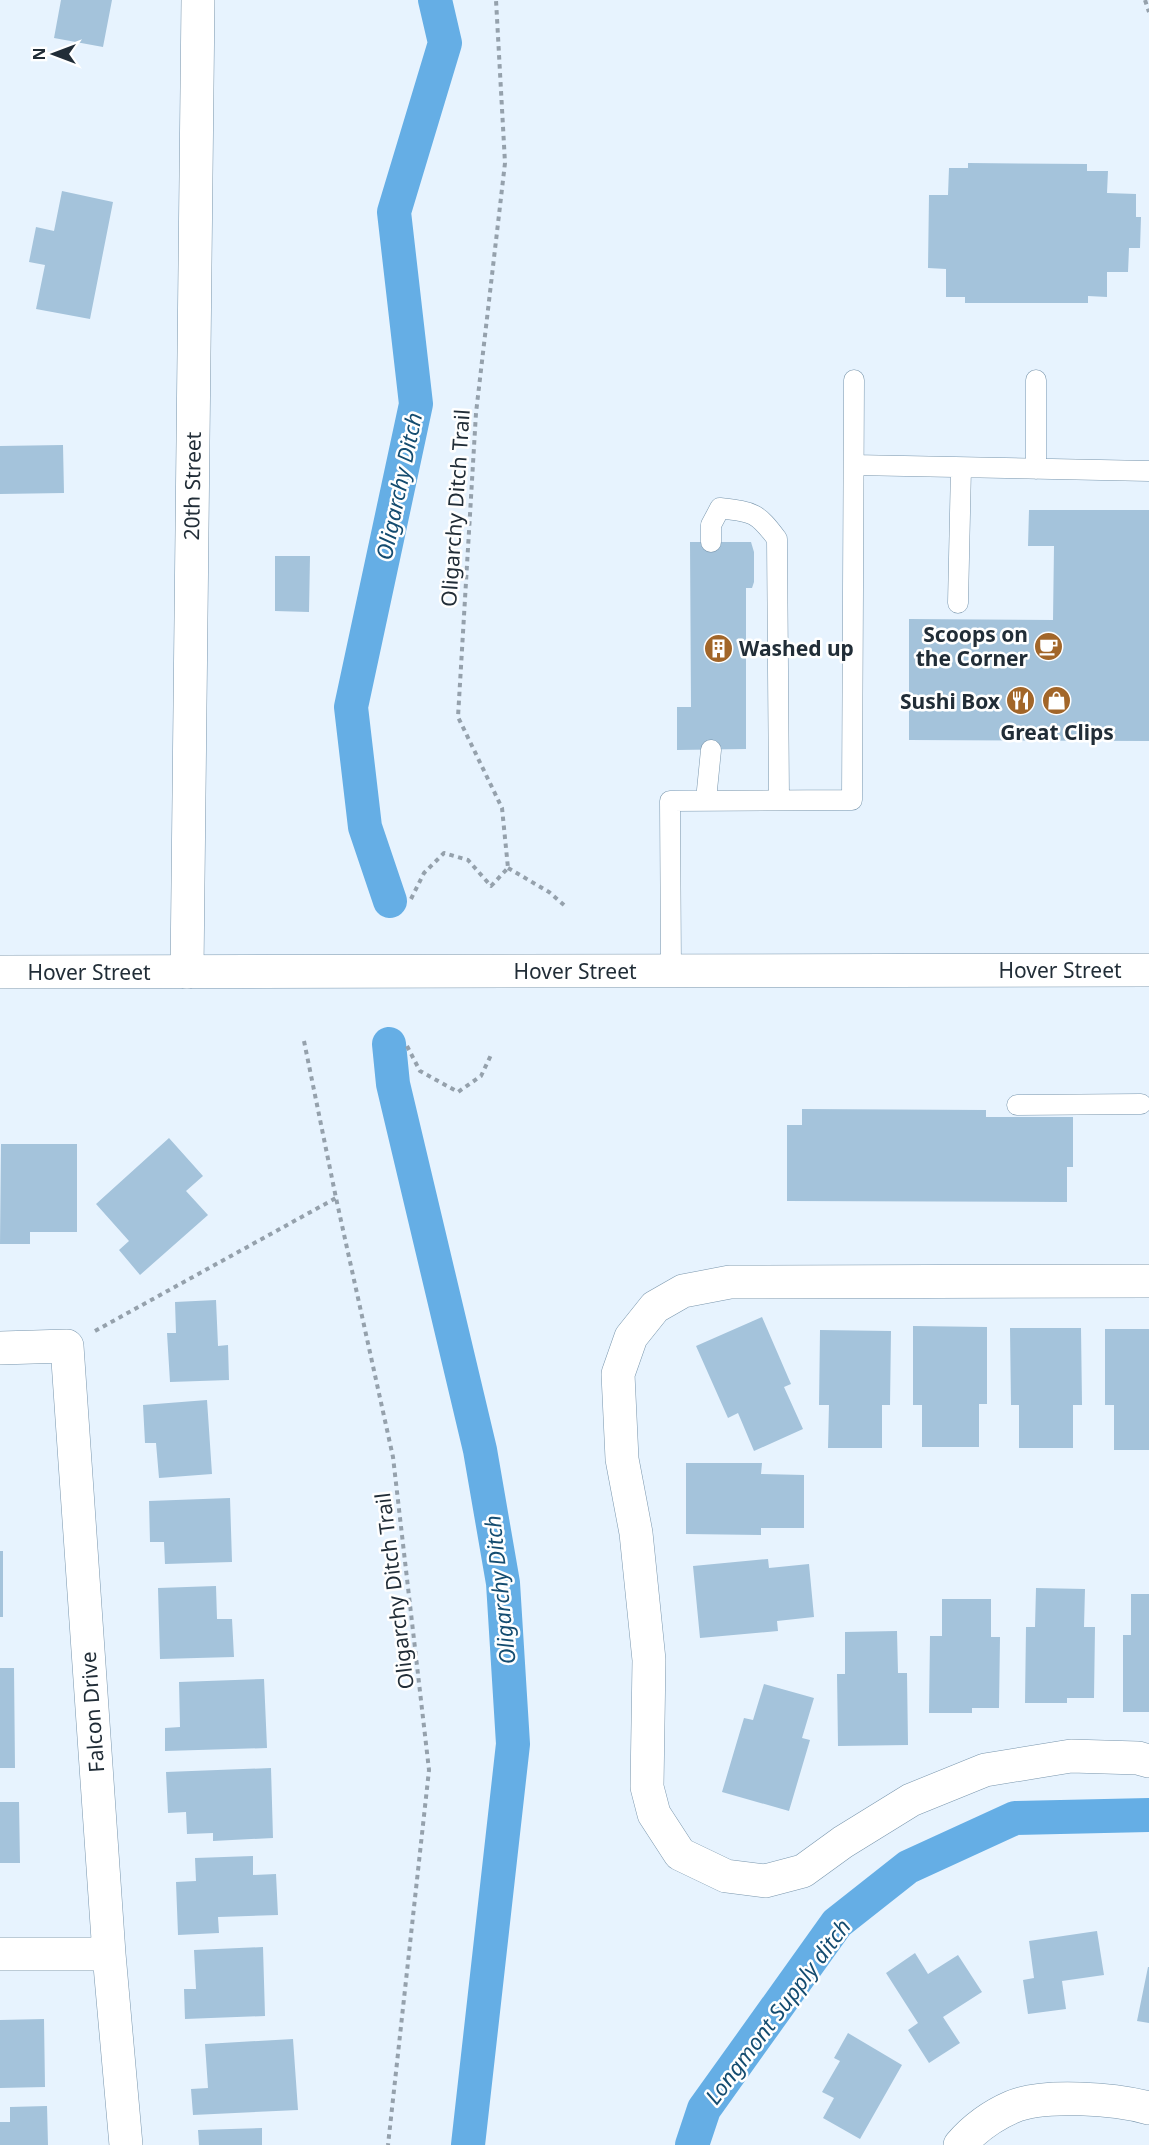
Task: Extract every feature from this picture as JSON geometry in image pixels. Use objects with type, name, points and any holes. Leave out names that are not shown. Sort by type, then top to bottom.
[{"type":"street","name":"20th Street","points":[[187,972],[198,0]]},
{"type":"street","name":"Hover Street","points":[[0,972],[1149,970]]},
{"type":"street","points":[[1149,1281],[730,1282],[683,1291],[655,1307],[631,1337],[618,1374],[622,1459],[636,1533],[649,1660],[647,1787],[654,1814],[680,1854],[726,1876],[765,1881],[803,1871],[843,1842],[911,1800],[985,1770],[1071,1756],[1138,1758],[1149,1761]]},
{"type":"street","points":[[0,1348],[67,1346]]},
{"type":"street","name":"Falcon Drive","points":[[67,1346],[109,1954],[126,2145]]},
{"type":"street","points":[[0,1954],[109,1954]]},
{"type":"street","points":[[960,2145],[974,2129],[1013,2106],[1056,2098],[1127,2102],[1149,2108]]},
{"type":"lane","points":[[671,970],[670,801],[852,800],[854,380]]},
{"type":"lane","points":[[1036,380],[1036,469]]},
{"type":"lane","points":[[855,465],[1149,471]]},
{"type":"lane","points":[[958,603],[961,468]]},
{"type":"lane","points":[[711,542],[711,525],[720,508],[743,511],[761,518],[777,538],[780,799]]},
{"type":"lane","points":[[706,800],[711,750]]},
{"type":"lane","points":[[1017,1105],[1141,1104]]},
{"type":"path","name":"Oligarchy Ditch Trail","points":[[496,0],[505,164],[476,412],[458,717],[502,808],[508,868]]},
{"type":"path","points":[[1145,0],[1149,12]]},
{"type":"path","points":[[411,899],[424,873],[444,853],[468,860],[491,886],[508,868],[549,892],[564,905]]},
{"type":"path","name":"Oligarchy Ditch Trail","points":[[304,1041],[393,1457],[429,1770],[388,2145]]},
{"type":"path","points":[[407,1046],[420,1071],[458,1092],[481,1076],[490,1055]]},
{"type":"path","points":[[67,1346],[336,1198]]},
{"type":"building","points":[[61,0],[112,0],[103,47],[54,38]]},
{"type":"building","points":[[968,163],[1087,164],[1087,171],[1108,171],[1107,193],[1136,194],[1136,217],[1141,217],[1140,248],[1129,248],[1128,272],[1107,272],[1107,297],[1088,296],[1088,303],[965,303],[965,297],[946,297],[946,269],[928,268],[929,195],[948,195],[949,168],[968,168]]},
{"type":"building","points":[[62,191],[113,202],[90,319],[36,309],[45,265],[29,262],[36,227],[54,231]]},
{"type":"building","points":[[63,445],[64,493],[0,494],[0,446]]},
{"type":"building","points":[[1029,510],[1149,510],[1149,741],[909,740],[909,619],[1053,620],[1054,546],[1028,546]]},
{"type":"building","name":"Washed up","points":[[690,542],[751,542],[754,552],[754,582],[752,588],[746,588],[746,749],[677,750],[677,707],[691,707]]},
{"type":"building","points":[[275,556],[310,556],[309,612],[275,611]]},
{"type":"building","points":[[802,1109],[986,1110],[986,1117],[1073,1117],[1073,1167],[1067,1167],[1067,1202],[787,1201],[787,1125],[802,1125]]},
{"type":"building","points":[[169,1138],[203,1176],[186,1191],[208,1215],[140,1275],[119,1250],[129,1241],[96,1204]]},
{"type":"building","points":[[1,1144],[77,1144],[77,1232],[30,1232],[30,1244],[0,1244]]},
{"type":"building","points":[[216,1300],[218,1346],[228,1345],[229,1380],[170,1382],[167,1333],[176,1333],[175,1302]]},
{"type":"building","points":[[762,1317],[791,1384],[784,1387],[803,1429],[754,1451],[738,1413],[728,1418],[696,1346]]},
{"type":"building","points":[[913,1326],[987,1327],[987,1404],[979,1404],[979,1447],[922,1447],[922,1405],[913,1405]]},
{"type":"building","points":[[1010,1328],[1081,1328],[1082,1405],[1073,1405],[1073,1448],[1019,1448],[1019,1405],[1011,1405]]},
{"type":"building","points":[[1105,1329],[1149,1329],[1149,1450],[1114,1450],[1114,1405],[1105,1405]]},
{"type":"building","points":[[820,1330],[891,1331],[890,1405],[882,1405],[882,1448],[828,1448],[829,1405],[819,1405]]},
{"type":"building","points":[[207,1400],[212,1474],[159,1478],[156,1443],[145,1443],[143,1405]]},
{"type":"building","points":[[686,1463],[762,1463],[761,1474],[804,1475],[804,1528],[761,1528],[761,1535],[686,1534]]},
{"type":"building","points":[[230,1498],[232,1562],[165,1564],[164,1542],[150,1542],[149,1501]]},
{"type":"building","points":[[0,1551],[3,1551],[3,1617],[0,1617]]},
{"type":"building","points":[[768,1559],[769,1568],[809,1564],[814,1617],[777,1621],[778,1631],[700,1638],[693,1566]]},
{"type":"building","points":[[216,1586],[217,1619],[232,1619],[234,1657],[160,1659],[158,1588]]},
{"type":"building","points":[[1036,1588],[1085,1589],[1084,1627],[1095,1627],[1094,1698],[1067,1698],[1067,1703],[1025,1703],[1026,1627],[1035,1627]]},
{"type":"building","points":[[1131,1594],[1149,1594],[1149,1712],[1123,1712],[1123,1635],[1131,1635]]},
{"type":"building","points":[[942,1599],[991,1599],[991,1637],[1000,1637],[999,1708],[972,1708],[972,1713],[929,1713],[930,1636],[942,1636]]},
{"type":"building","points":[[897,1631],[898,1673],[907,1673],[908,1745],[838,1746],[837,1674],[845,1674],[845,1632]]},
{"type":"building","points":[[0,1668],[14,1668],[15,1768],[0,1768]]},
{"type":"building","points":[[264,1679],[267,1748],[165,1751],[165,1728],[180,1727],[179,1682]]},
{"type":"building","points":[[764,1684],[814,1698],[802,1738],[810,1740],[789,1811],[722,1792],[744,1718],[753,1720]]},
{"type":"building","points":[[271,1768],[273,1838],[213,1841],[213,1833],[187,1834],[186,1812],[168,1813],[166,1772]]},
{"type":"building","points":[[0,1802],[19,1802],[20,1863],[0,1863]]},
{"type":"building","points":[[253,1856],[253,1875],[276,1874],[278,1915],[218,1917],[219,1933],[178,1935],[176,1882],[196,1881],[195,1858]]},
{"type":"building","points":[[1097,1931],[1104,1975],[1062,1981],[1066,2009],[1028,2014],[1023,1980],[1034,1978],[1029,1941]]},
{"type":"building","points":[[263,1947],[265,2016],[185,2019],[184,1989],[196,1989],[194,1950]]},
{"type":"building","points":[[915,1953],[928,1974],[958,1955],[982,1992],[943,2017],[960,2043],[929,2063],[908,2030],[918,2023],[886,1973]]},
{"type":"building","points":[[1149,1967],[1149,2023],[1137,2021]]},
{"type":"building","points":[[44,2019],[45,2087],[0,2088],[0,2020]]},
{"type":"building","points":[[848,2033],[902,2065],[860,2139],[823,2118],[834,2098],[822,2092],[840,2061],[834,2058]]},
{"type":"building","points":[[293,2039],[298,2110],[193,2115],[191,2089],[208,2088],[205,2044]]},
{"type":"building","points":[[47,2106],[48,2145],[0,2145],[0,2122],[10,2122],[10,2107]]},
{"type":"building","points":[[262,2128],[262,2145],[199,2145],[198,2130]]},
{"type":"waterway","name":"Oligarchy Ditch","points":[[390,901],[365,827],[351,707],[416,404],[394,212],[445,43],[435,0]]},
{"type":"waterway","name":"Oligarchy Ditch","points":[[389,1044],[393,1084],[480,1450],[503,1583],[513,1744],[468,2145]]},
{"type":"waterway","name":"Longmont Supply ditch","points":[[692,2145],[704,2109],[837,1923],[908,1867],[1015,1818],[1149,1815]]},
{"type":"place","name":"Scoops on the Corner","points":[[1049,646]]},
{"type":"place","name":"Washed up","points":[[718,648]]},
{"type":"place","name":"Sushi Box","points":[[1021,701]]},
{"type":"place","name":"Great Clips","points":[[1057,701]]}]
